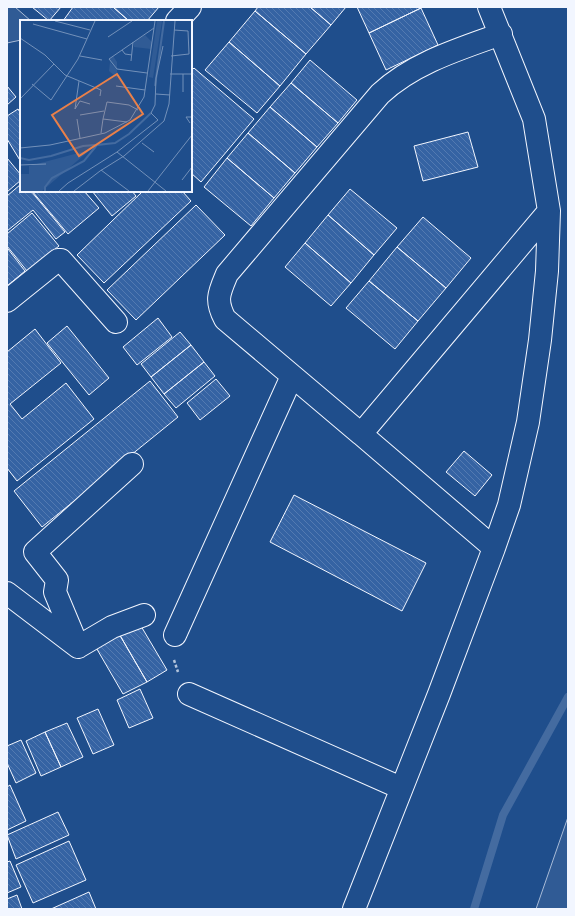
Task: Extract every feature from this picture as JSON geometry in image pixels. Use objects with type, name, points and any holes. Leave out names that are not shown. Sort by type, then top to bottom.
[{"type":"street","points":[[178,20],[190,7]]},
{"type":"street","points":[[354,909],[494,548],[509,504],[528,422],[540,340],[547,271],[549,211],[534,119],[489,7]]},
{"type":"street","points":[[494,548],[225,318],[218,306],[221,288],[227,274],[380,94],[410,71],[501,34]]},
{"type":"street","points":[[361,434],[549,211]]},
{"type":"street","points":[[7,301],[58,260],[62,260],[116,322]]},
{"type":"street","points":[[175,635],[292,376]]},
{"type":"street","points":[[78,647],[55,592],[57,580],[35,552],[132,464]]},
{"type":"street","points":[[7,593],[78,647]]},
{"type":"street","points":[[78,647],[112,627],[144,615]]},
{"type":"street","points":[[189,694],[401,788]]},
{"type":"path","points":[[175,635],[174,658],[178,675],[189,694]]},
{"type":"shaded area","points":[[7,7],[15,7],[30,20],[20,20],[20,40],[7,43]]},
{"type":"shaded area","points":[[568,817],[568,909],[536,909]]},
{"type":"building","points":[[32,7],[61,7],[50,20],[48,20]]},
{"type":"building","points":[[73,7],[113,7],[128,20],[64,20]]},
{"type":"building","points":[[113,7],[159,7],[148,20],[128,20]]},
{"type":"building","points":[[258,7],[310,7],[331,25],[306,54],[255,11]]},
{"type":"building","points":[[310,7],[346,7],[331,25]]},
{"type":"building","points":[[357,7],[420,7],[421,8],[369,33]]},
{"type":"building","points":[[421,8],[438,45],[386,70],[369,33]]},
{"type":"building","points":[[255,11],[306,54],[280,86],[229,42]]},
{"type":"building","points":[[229,42],[280,86],[257,113],[205,70]]},
{"type":"building","points":[[310,60],[357,100],[338,123],[291,83]]},
{"type":"building","points":[[194,68],[254,119],[201,182],[192,174],[192,70]]},
{"type":"building","points":[[291,83],[338,123],[317,147],[270,107]]},
{"type":"building","points":[[7,86],[16,97],[7,105]]},
{"type":"building","points":[[270,107],[317,147],[295,173],[248,133]]},
{"type":"building","points":[[18,109],[20,112],[20,160],[7,139],[7,116]]},
{"type":"building","points":[[468,132],[478,167],[423,181],[414,146]]},
{"type":"building","points":[[248,133],[295,173],[274,198],[227,158]]},
{"type":"building","points":[[7,158],[20,174],[20,181],[7,192]]},
{"type":"building","points":[[227,158],[274,198],[251,226],[204,187]]},
{"type":"building","points":[[20,185],[20,192],[32,192],[65,232],[56,239],[33,210],[7,231],[7,196]]},
{"type":"building","points":[[350,189],[397,228],[374,255],[328,215]]},
{"type":"building","points":[[33,192],[85,192],[99,208],[68,234]]},
{"type":"building","points":[[93,192],[133,192],[136,196],[112,216]]},
{"type":"building","points":[[142,192],[183,192],[191,201],[104,283],[77,255]]},
{"type":"building","points":[[196,205],[225,235],[136,320],[107,290]]},
{"type":"building","points":[[32,213],[59,246],[27,271],[7,246],[7,234]]},
{"type":"building","points":[[328,215],[374,255],[351,283],[305,243]]},
{"type":"building","points":[[423,217],[471,258],[446,288],[397,247]]},
{"type":"building","points":[[305,243],[351,283],[331,306],[285,267]]},
{"type":"building","points":[[397,247],[446,288],[418,321],[369,281]]},
{"type":"building","points":[[8,249],[25,271],[7,286],[7,250]]},
{"type":"building","points":[[369,281],[418,321],[395,349],[346,308]]},
{"type":"building","points":[[158,318],[172,337],[137,365],[123,347]]},
{"type":"building","points":[[67,326],[109,378],[89,395],[47,343]]},
{"type":"building","points":[[35,329],[61,363],[10,404],[22,419],[66,383],[94,419],[17,481],[7,468],[7,352]]},
{"type":"building","points":[[180,332],[191,345],[151,377],[141,364]]},
{"type":"building","points":[[191,345],[204,362],[164,394],[151,377]]},
{"type":"building","points":[[204,362],[215,376],[176,408],[164,394]]},
{"type":"building","points":[[216,379],[230,396],[200,420],[187,403]]},
{"type":"building","points":[[150,381],[178,417],[42,527],[14,491]]},
{"type":"building","points":[[464,451],[492,475],[475,496],[446,472]]},
{"type":"building","points":[[294,495],[426,563],[402,611],[270,542]]},
{"type":"building","points":[[138,621],[167,670],[147,682],[118,632]]},
{"type":"building","points":[[118,632],[147,682],[123,694],[94,644]]},
{"type":"building","points":[[140,689],[153,718],[129,728],[117,700]]},
{"type":"building","points":[[98,709],[114,745],[93,754],[77,718]]},
{"type":"building","points":[[67,723],[83,757],[61,767],[45,732]]},
{"type":"building","points":[[45,732],[61,767],[41,776],[26,741]]},
{"type":"building","points":[[21,740],[36,773],[16,783],[7,763],[7,746]]},
{"type":"building","points":[[10,785],[26,821],[7,830],[7,787]]},
{"type":"building","points":[[58,812],[69,835],[16,859],[7,835]]},
{"type":"building","points":[[69,841],[86,880],[33,903],[16,865]]},
{"type":"building","points":[[10,861],[21,887],[7,893],[7,862]]},
{"type":"building","points":[[89,892],[96,909],[51,909]]},
{"type":"building","points":[[17,895],[22,909],[7,909],[7,899]]},
{"type":"waterway","points":[[474,909],[503,815],[568,697]]}]
